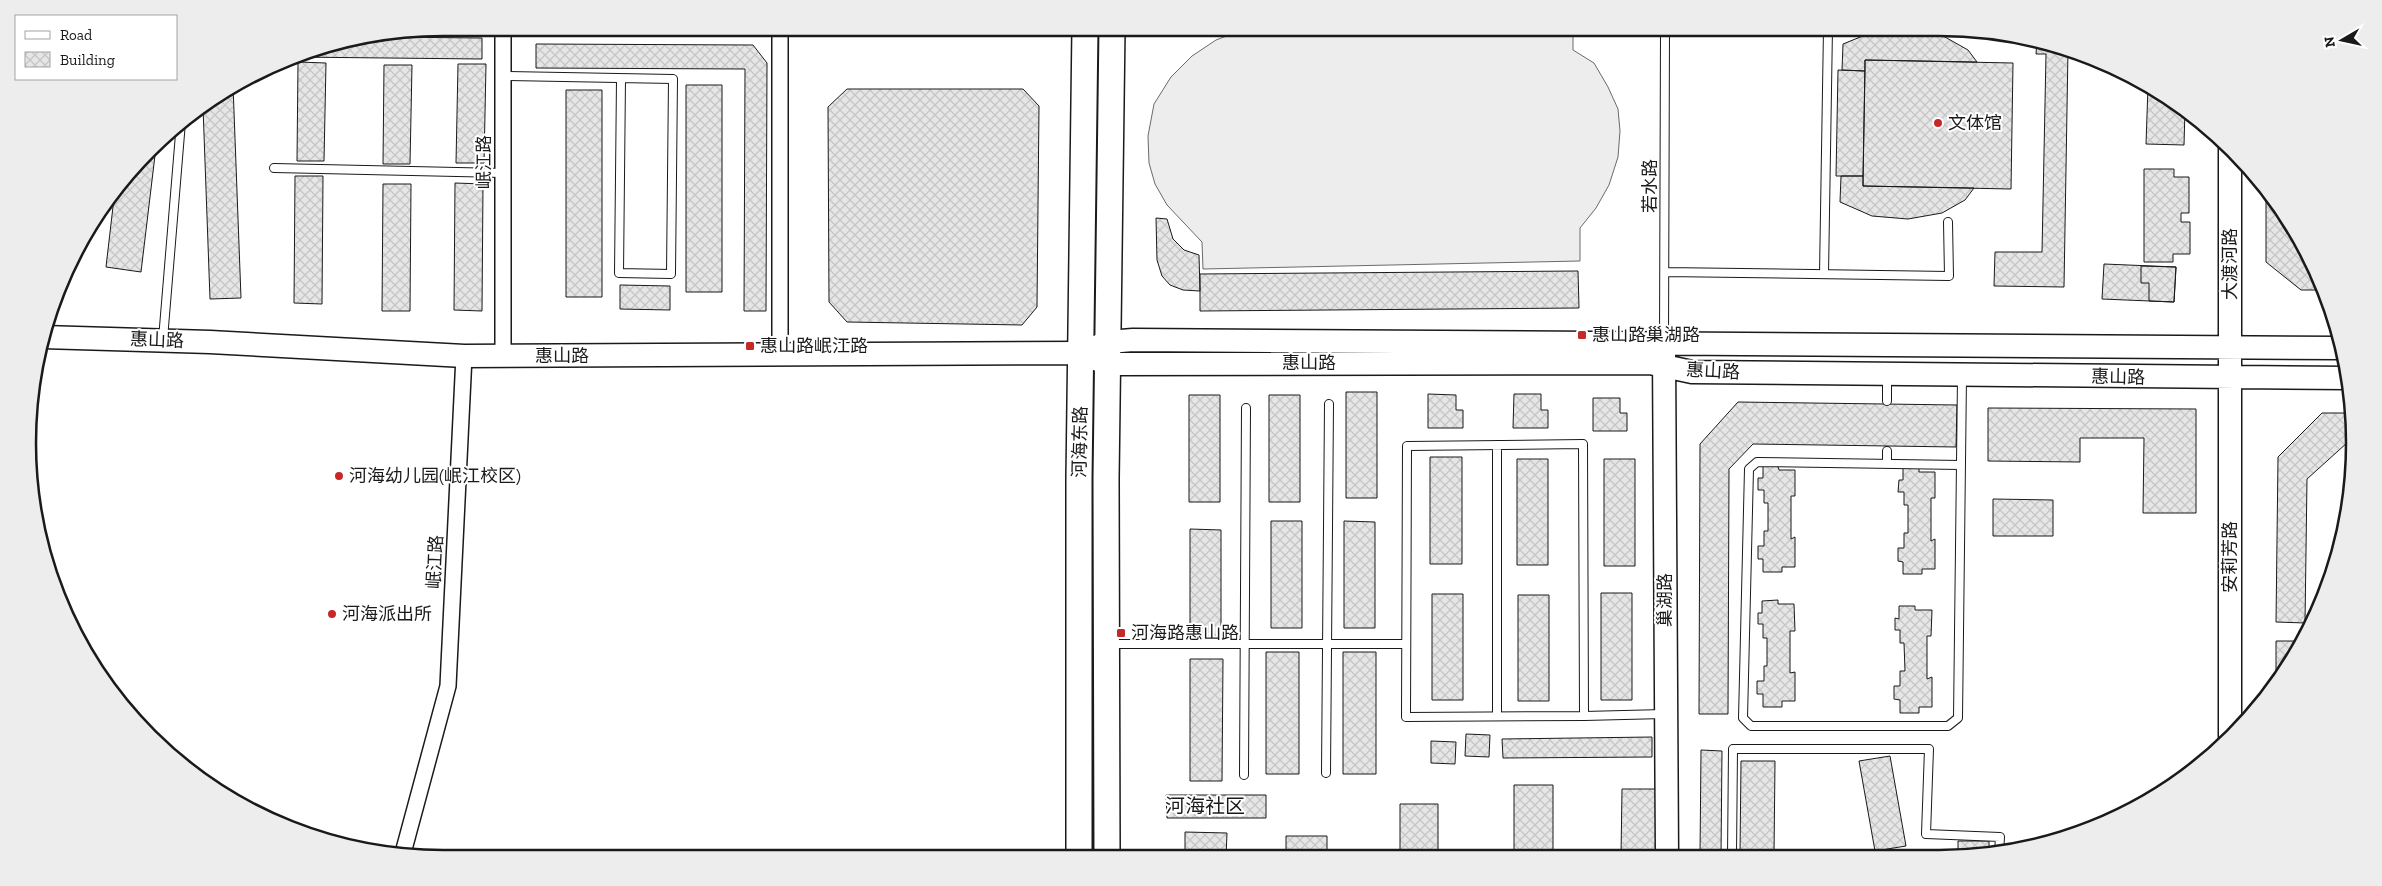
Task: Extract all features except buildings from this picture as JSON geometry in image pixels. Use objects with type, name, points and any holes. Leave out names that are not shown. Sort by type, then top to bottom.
[{"type":"main road","name":"河海东路","points":[[1079,850],[1081,353],[1085,36]]},
{"type":"main road","name":"河海东路","points":[[1107,850],[1106,644],[1112,36]]},
{"type":"street","name":"岷江路","points":[[503,36],[503,356]]},
{"type":"street","points":[[780,36],[780,355]]},
{"type":"street","name":"大渡河路","points":[[2229,378],[2230,158]]},
{"type":"street","name":"惠山路","points":[[50,337],[163,340],[464,356],[1108,353],[1650,363],[1664,355],[2334,348]]},
{"type":"street","name":"惠山路","points":[[1664,355],[1692,372],[2340,378]]},
{"type":"street","name":"巢湖路","points":[[1664,355],[1667,850]]},
{"type":"street","name":"岷江路","points":[[405,848],[448,686],[464,356]]},
{"type":"street","name":"安莉芳路","points":[[2229,378],[2230,728]]},
{"type":"lane","name":"若水路","points":[[1664,355],[1665,36]]},
{"type":"lane","points":[[1824,274],[1828,36]]},
{"type":"lane","points":[[503,76],[621,78],[674,79],[671,274],[618,273],[621,78]]},
{"type":"lane","points":[[163,340],[180,133]]},
{"type":"lane","points":[[274,168],[503,173]]},
{"type":"lane","points":[[1665,272],[1949,276],[1948,222]]},
{"type":"lane","points":[[1887,375],[1887,401]]},
{"type":"lane","points":[[1961,465],[1757,462],[1748,469],[1743,718],[1752,726],[1948,726],[1958,718],[1961,465],[1962,375]]},
{"type":"lane","points":[[1326,773],[1328,404]]},
{"type":"lane","points":[[1244,776],[1246,408]]},
{"type":"lane","points":[[1584,716],[1583,444],[1407,446],[1406,717],[1584,716],[1666,714]]},
{"type":"lane","points":[[1497,716],[1498,445]]},
{"type":"lane","points":[[1887,451],[1887,464]]},
{"type":"lane","points":[[1106,644],[1406,644]]},
{"type":"lane","points":[[1732,850],[1733,749],[1929,749],[1926,834],[2000,837],[2000,845]]},
{"type":"shaded area","points":[[1227,36],[1573,36],[1573,50],[1594,63],[1608,87],[1618,109],[1620,131],[1618,157],[1609,185],[1596,208],[1580,228],[1580,261],[1203,269],[1202,242],[1167,205],[1155,184],[1149,163],[1148,136],[1154,104],[1171,77],[1192,56],[1216,40]]},
{"type":"place","name":"文体馆","points":[[1938,123]]},
{"type":"place","name":"惠山路巢湖路","points":[[1582,335]]},
{"type":"place","name":"惠山路岷江路","points":[[750,346]]},
{"type":"place","name":"河海幼儿园(岷江校区)","points":[[339,476]]},
{"type":"place","name":"河海派出所","points":[[332,614]]},
{"type":"place","name":"河海路惠山路","points":[[1121,633]]},
{"type":"district","name":"河海社区","points":[[1205,806]]}]
